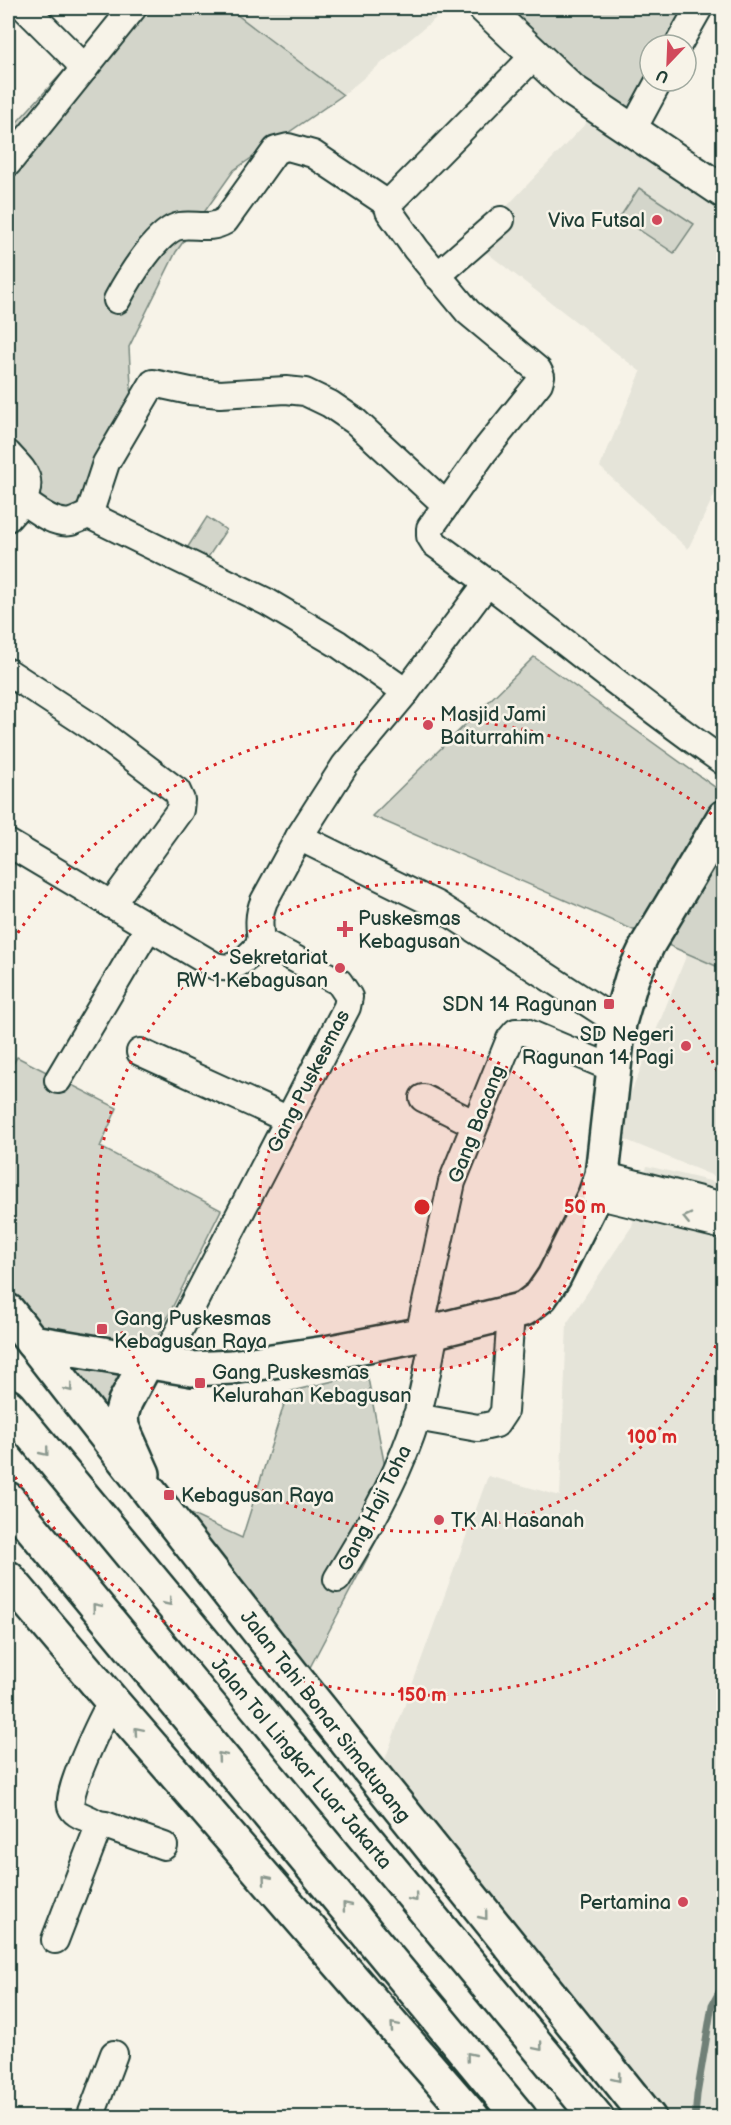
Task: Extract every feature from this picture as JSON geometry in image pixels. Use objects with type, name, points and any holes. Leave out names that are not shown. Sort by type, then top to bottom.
[{"type":"main road","points":[[32,1342],[192,1369],[232,1367],[326,1353],[427,1333],[524,1309],[532,1303],[541,1296],[554,1278],[599,1185],[619,1023],[639,962],[723,817]]},
{"type":"main road","name":"Jalan Tahi Bonar Simatupang","points":[[8,1311],[150,1490],[306,1693],[649,2118]]},
{"type":"main road","points":[[150,1490],[122,1427],[121,1416],[125,1402],[154,1362]]},
{"type":"main road","name":"Jalan Tol Lingkar Luar Jakarta","points":[[8,1407],[597,2118]]},
{"type":"main road","points":[[8,1499],[520,2118]]},
{"type":"main road","points":[[8,1578],[473,2118]]},
{"type":"street","points":[[25,8],[85,68]]},
{"type":"street","points":[[8,163],[133,8]]},
{"type":"street","points":[[485,8],[572,90],[723,192]]},
{"type":"street","points":[[685,33],[699,8]]},
{"type":"street","points":[[388,204],[535,55]]},
{"type":"street","points":[[632,130],[652,93]]},
{"type":"street","points":[[117,300],[134,270],[166,232],[177,226],[210,227],[218,226],[225,221],[276,150],[288,147],[313,154],[388,204],[389,211],[437,276],[468,312],[538,370],[541,376],[539,383],[483,453],[430,528],[430,536],[435,544],[488,582],[663,719],[723,762]]},
{"type":"street","points":[[437,276],[501,220]]},
{"type":"street","points":[[8,454],[23,471],[29,488],[15,509],[53,520],[71,522],[89,514],[106,463],[153,383],[190,391],[220,394],[286,390],[305,392],[330,404],[355,421],[446,505]]},
{"type":"street","points":[[89,514],[267,602],[338,644],[406,692]]},
{"type":"street","points":[[8,843],[215,966],[228,968],[238,963],[258,947],[261,941],[259,912],[299,837],[345,765],[406,692],[488,582]]},
{"type":"street","points":[[8,672],[92,727],[177,792],[181,800],[180,810],[111,905]]},
{"type":"street","points":[[299,837],[437,904],[619,1023]]},
{"type":"street","points":[[58,1080],[148,928]]},
{"type":"street","name":"Gang Puskesmas","points":[[154,1362],[289,1120],[347,1007],[349,998],[339,982],[261,941]]},
{"type":"street","name":"Gang Bacang","points":[[427,1333],[450,1191],[510,1039],[516,1032],[526,1032],[614,1069]]},
{"type":"street","points":[[140,1052],[289,1120]]},
{"type":"street","points":[[423,1098],[475,1124]]},
{"type":"street","points":[[599,1185],[723,1206]]},
{"type":"street","points":[[599,1185],[723,1226]]},
{"type":"street","points":[[416,1417],[478,1428],[496,1424],[504,1412],[511,1312]]},
{"type":"street","name":"Gang Haji Toha","points":[[337,1579],[360,1542],[395,1475],[412,1433],[427,1333]]},
{"type":"street","points":[[112,1701],[102,1717],[71,1793],[71,1808],[97,1824],[164,1846]]},
{"type":"street","points":[[55,1940],[97,1831],[97,1824]]},
{"type":"street","points":[[90,2118],[114,2054]]},
{"type":"shaded area","points":[[117,8],[228,8],[343,95],[234,170],[176,252],[129,347],[132,405],[72,514],[30,507],[8,484],[8,132],[104,27]]},
{"type":"shaded area","points":[[228,8],[448,8],[343,95]]},
{"type":"shaded area","points":[[495,8],[693,8],[684,33],[638,33],[638,93],[648,93],[647,129],[548,65]]},
{"type":"shaded area","points":[[606,102],[723,187],[723,477],[688,549],[600,467],[641,372],[473,242]]},
{"type":"shaded area","name":"Viva Futsal","points":[[639,188],[694,224],[674,253],[620,217]]},
{"type":"shaded area","points":[[207,517],[226,530],[203,565],[184,553]]},
{"type":"shaded area","points":[[534,657],[723,793],[723,969],[372,816]]},
{"type":"shaded area","points":[[691,944],[724,958],[723,2117],[669,2117],[383,1765],[488,1476],[560,1496],[567,1323],[632,1226],[647,1166],[714,1182],[716,1177],[614,1135]]},
{"type":"shaded area","points":[[17,1057],[117,1108],[100,1147],[221,1210],[108,1436],[8,1318],[8,1072]]},
{"type":"shaded area","points":[[367,1373],[393,1509],[307,1673],[158,1499],[242,1538],[288,1392]]},
{"type":"waterway","points":[[695,2118],[712,2005],[724,1983]]},
{"type":"place","name":"Viva Futsal","points":[[657,220]]},
{"type":"place","name":"Masjid Jami Baiturrahim","points":[[428,725]]},
{"type":"place","name":"Puskesmas Kebagusan","points":[[345,929]]},
{"type":"place","name":"Sekretariat RW 1 Kebagusan","points":[[340,968]]},
{"type":"place","name":"SDN 14 Ragunan","points":[[609,1004]]},
{"type":"place","name":"SD Negeri Ragunan 14 Pagi","points":[[686,1046]]},
{"type":"place","name":"Gang Puskesmas Kebagusan Raya","points":[[102,1329]]},
{"type":"place","name":"Gang Puskesmas Kelurahan Kebagusan","points":[[200,1383]]},
{"type":"place","name":"Kebagusan Raya","points":[[169,1495]]},
{"type":"place","name":"TK Al Hasanah","points":[[439,1520]]},
{"type":"place","name":"Pertamina","points":[[683,1902]]}]
